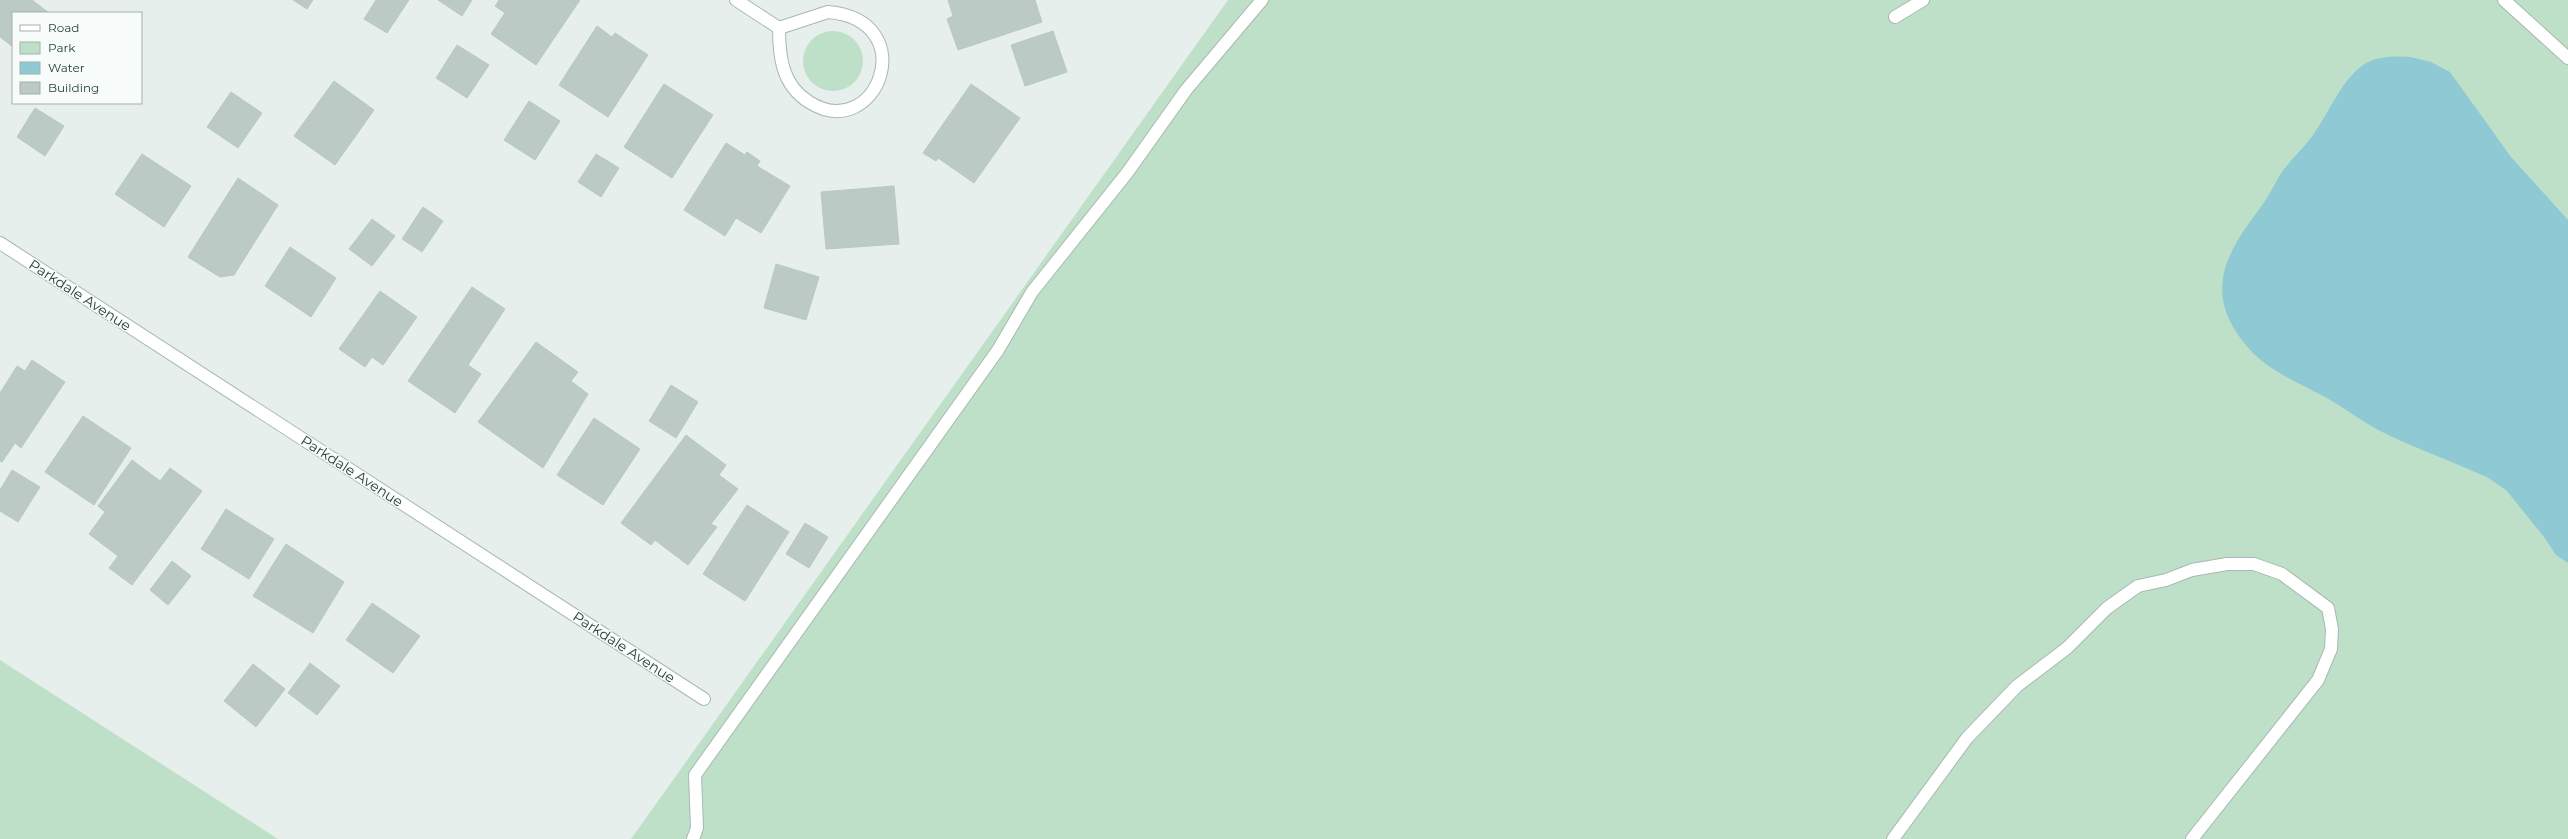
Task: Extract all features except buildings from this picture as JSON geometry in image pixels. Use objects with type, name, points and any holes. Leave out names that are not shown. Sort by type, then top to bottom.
[{"type":"street","points":[[736,0],[778,28]]},
{"type":"street","points":[[693,839],[697,828],[695,775],[998,350],[1032,292],[1127,173],[1186,90],[1262,0]]},
{"type":"street","points":[[1895,17],[1923,0]]},
{"type":"street","points":[[2504,0],[2568,58]]},
{"type":"street","points":[[828,12],[847,13],[864,22],[876,37],[882,52],[883,69],[878,84],[869,96],[851,108],[841,112],[819,108],[802,98],[791,86],[779,54],[778,28],[828,12]]},
{"type":"street","name":"Parkdale Avenue","points":[[0,243],[704,699]]},
{"type":"street","points":[[1893,839],[1967,738],[2017,686],[2067,648],[2107,608],[2138,586],[2166,580],[2192,570],[2227,564],[2254,564],[2282,574],[2328,608],[2332,629],[2331,649],[2318,680],[2192,839]]},
{"type":"green space","points":[[1228,0],[2568,0],[2568,839],[631,839]]},
{"type":"green space","points":[[827,31],[839,31],[850,36],[858,44],[863,55],[861,73],[850,86],[839,91],[827,91],[816,86],[808,78],[803,67],[803,55],[808,44],[816,36]]},
{"type":"green space","points":[[0,660],[278,839],[0,839]]},
{"type":"water","points":[[2411,57],[2431,62],[2450,72],[2511,157],[2568,220],[2568,563],[2556,555],[2544,537],[2506,490],[2487,477],[2405,443],[2378,430],[2332,401],[2284,376],[2261,360],[2250,350],[2240,338],[2231,323],[2224,306],[2222,290],[2224,274],[2228,259],[2235,245],[2265,201],[2280,175],[2313,135],[2341,89],[2355,72],[2368,62],[2380,58]]}]
